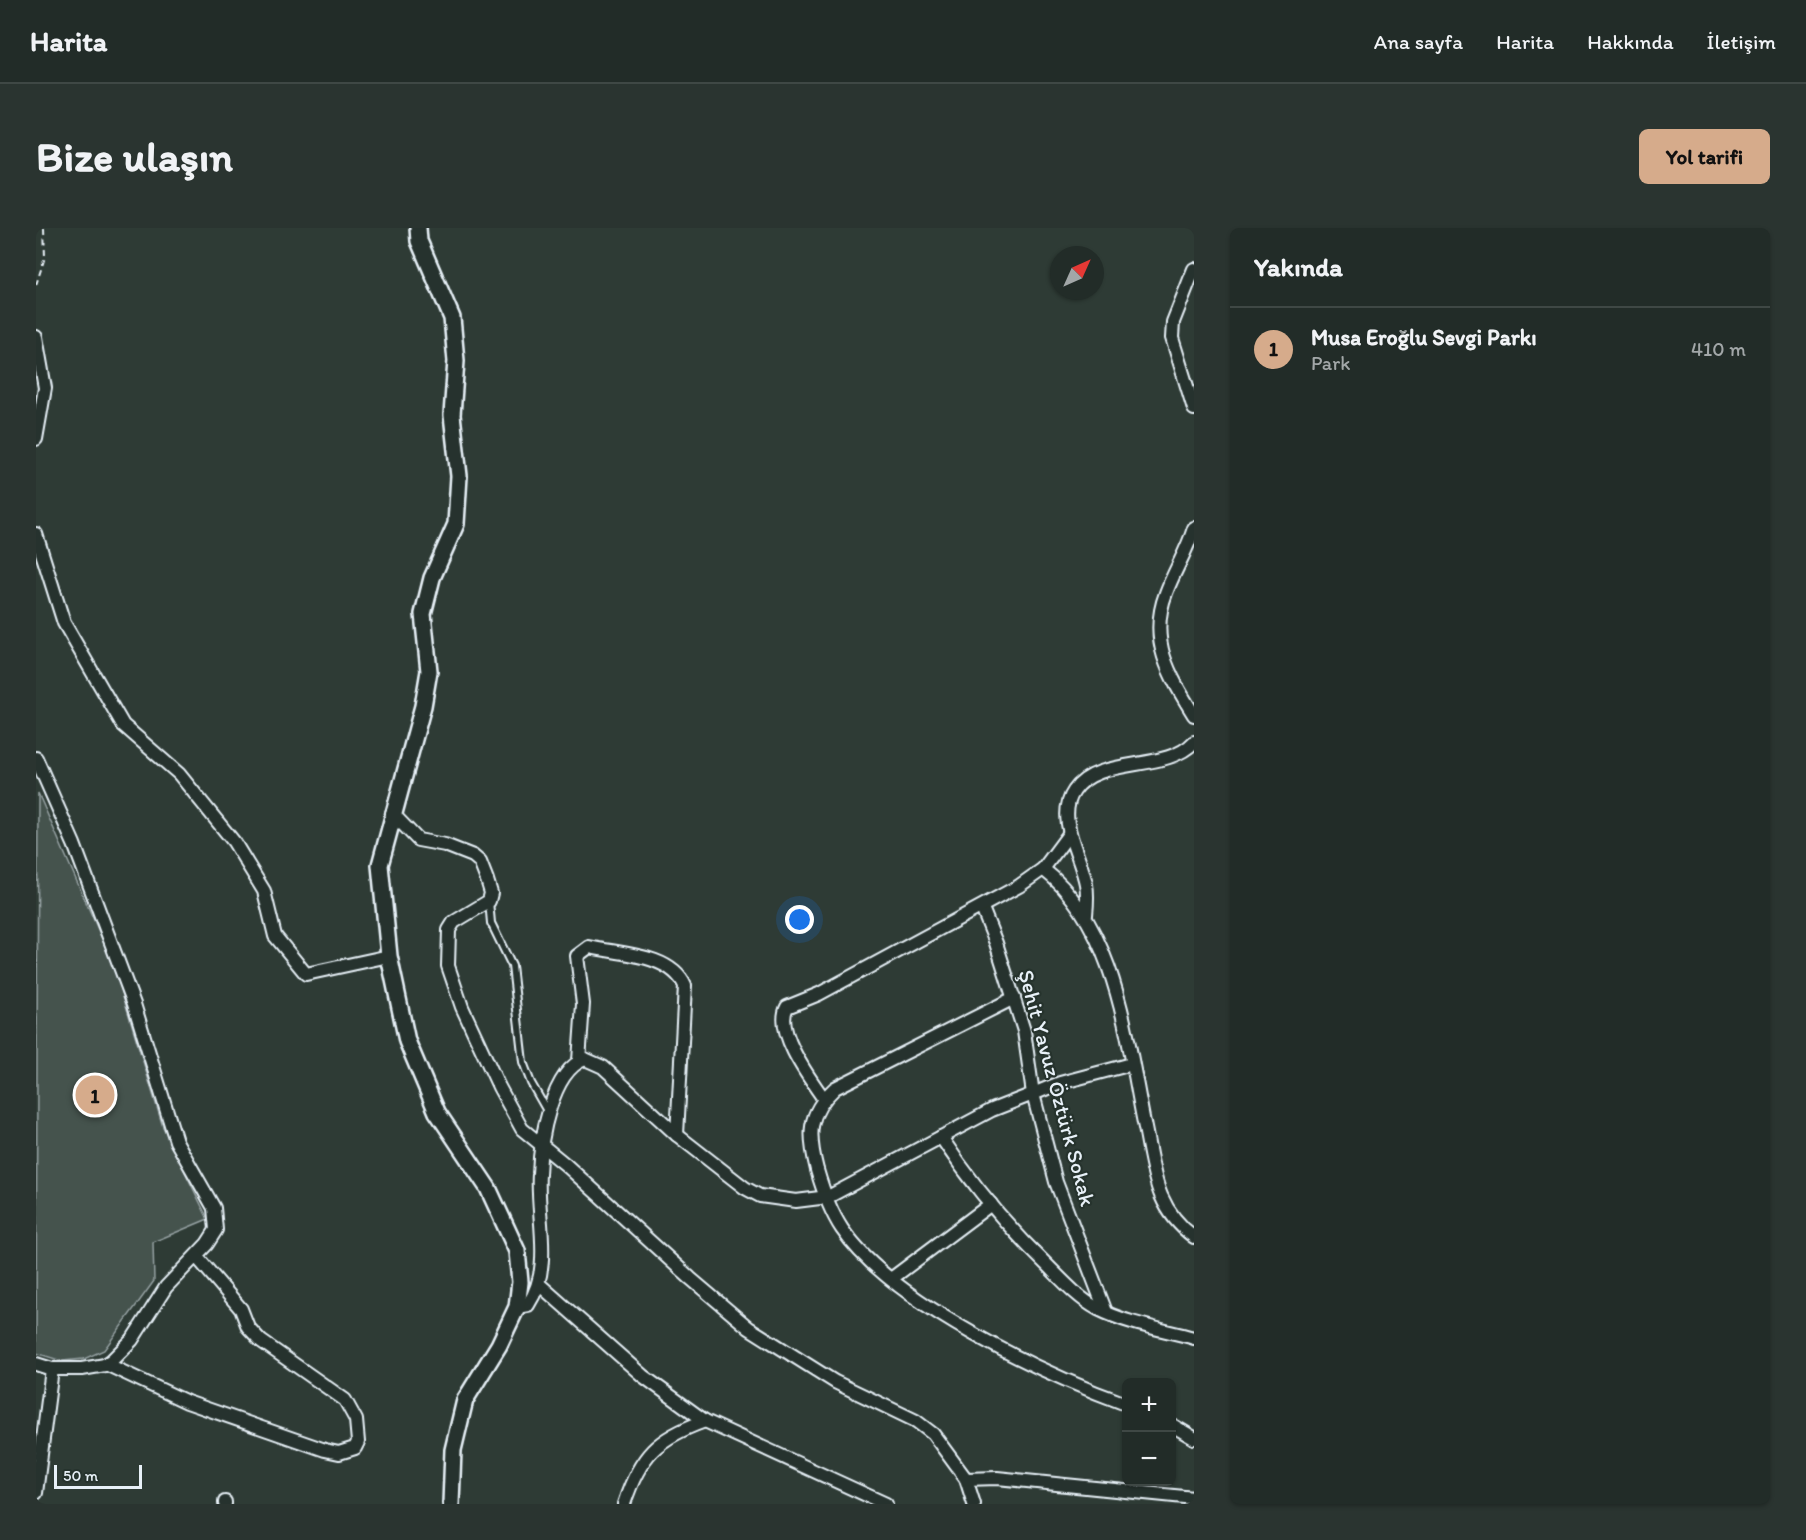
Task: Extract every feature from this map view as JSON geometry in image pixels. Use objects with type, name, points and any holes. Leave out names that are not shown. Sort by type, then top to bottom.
[{"type":"street","points":[[418,228],[419,242],[452,318],[456,361],[452,415],[459,476],[456,524],[432,578],[423,614],[429,671],[423,706],[392,813],[380,865],[389,956],[407,1041],[437,1112],[488,1188],[517,1251],[520,1282],[517,1307],[499,1345],[465,1400],[453,1450],[451,1504]]},
{"type":"street","points":[[1194,269],[1173,322],[1172,338],[1194,409]]},
{"type":"street","points":[[36,337],[45,388],[36,440]]},
{"type":"street","points":[[1194,528],[1166,594],[1158,627],[1162,659],[1194,715]]},
{"type":"street","points":[[36,534],[64,623],[123,725],[179,774],[234,842],[264,891],[275,936],[306,974],[389,956]]},
{"type":"street","points":[[1086,915],[1086,885],[1070,834],[1069,804],[1072,792],[1080,784],[1111,770],[1175,755],[1194,742]]},
{"type":"street","points":[[36,758],[74,844],[134,1004],[176,1141],[214,1208],[216,1230],[196,1256],[166,1287],[132,1340],[106,1364],[82,1369],[52,1369],[36,1364]]},
{"type":"street","points":[[392,813],[418,840],[445,845],[473,856],[480,862],[491,893],[489,901],[454,922],[449,930],[448,966],[452,984],[504,1097],[522,1130],[749,1328],[835,1382],[916,1421],[933,1434],[966,1479],[974,1504]]},
{"type":"street","points":[[824,1100],[805,1071],[789,1037],[783,1019],[787,1007],[819,994],[982,908],[1043,868],[1070,834]]},
{"type":"street","points":[[1043,868],[1066,889],[1086,915],[1107,965],[1132,1064],[1158,1189],[1170,1215],[1194,1237]]},
{"type":"street","name":"Şehit Yavuz Öztürk Sokak","points":[[982,908],[996,943],[1024,1031],[1033,1094],[1056,1182],[1106,1312]]},
{"type":"street","points":[[579,1061],[583,1004],[577,956],[582,950],[589,947],[652,960],[670,967],[679,974],[685,987],[677,1135]]},
{"type":"street","points":[[1014,998],[836,1088],[815,1113],[811,1136],[812,1150],[825,1197],[842,1229],[858,1249],[891,1279],[972,1332],[1041,1369],[1122,1402]]},
{"type":"street","points":[[517,1307],[528,1305],[540,1285],[542,1238],[538,1176],[542,1147],[549,1114],[560,1082],[567,1070],[579,1061],[592,1060],[603,1067],[677,1135],[746,1188],[760,1196],[796,1201],[825,1197],[992,1110],[1060,1083],[1132,1064]]},
{"type":"street","points":[[941,1137],[962,1169],[1026,1245],[1072,1290],[1106,1312],[1131,1323],[1194,1338]]},
{"type":"street","points":[[891,1279],[991,1204]]},
{"type":"street","points":[[106,1364],[187,1402],[324,1450],[339,1453],[355,1448],[358,1442],[356,1420],[345,1400],[261,1341],[249,1328],[242,1309],[196,1256]]},
{"type":"street","points":[[540,1285],[643,1376],[705,1421],[886,1504]]},
{"type":"street","points":[[36,1493],[52,1369]]},
{"type":"street","points":[[624,1504],[636,1471],[651,1450],[669,1436],[705,1421]]},
{"type":"street","points":[[1176,1427],[1194,1438]]},
{"type":"street","points":[[966,1479],[996,1478],[1189,1500]]},
{"type":"lane","points":[[489,901],[491,923],[512,966],[523,1062],[531,1083],[549,1114]]},
{"type":"path","points":[[36,285],[45,257],[44,228]]},
{"type":"shaded area","points":[[38,793],[114,966],[163,1127],[208,1219],[153,1242],[154,1281],[104,1350],[84,1359],[62,1361],[36,1353]]},
{"type":"place","name":"Musa Eroğlu Sevgi Parkı","points":[[95,1095]]}]
